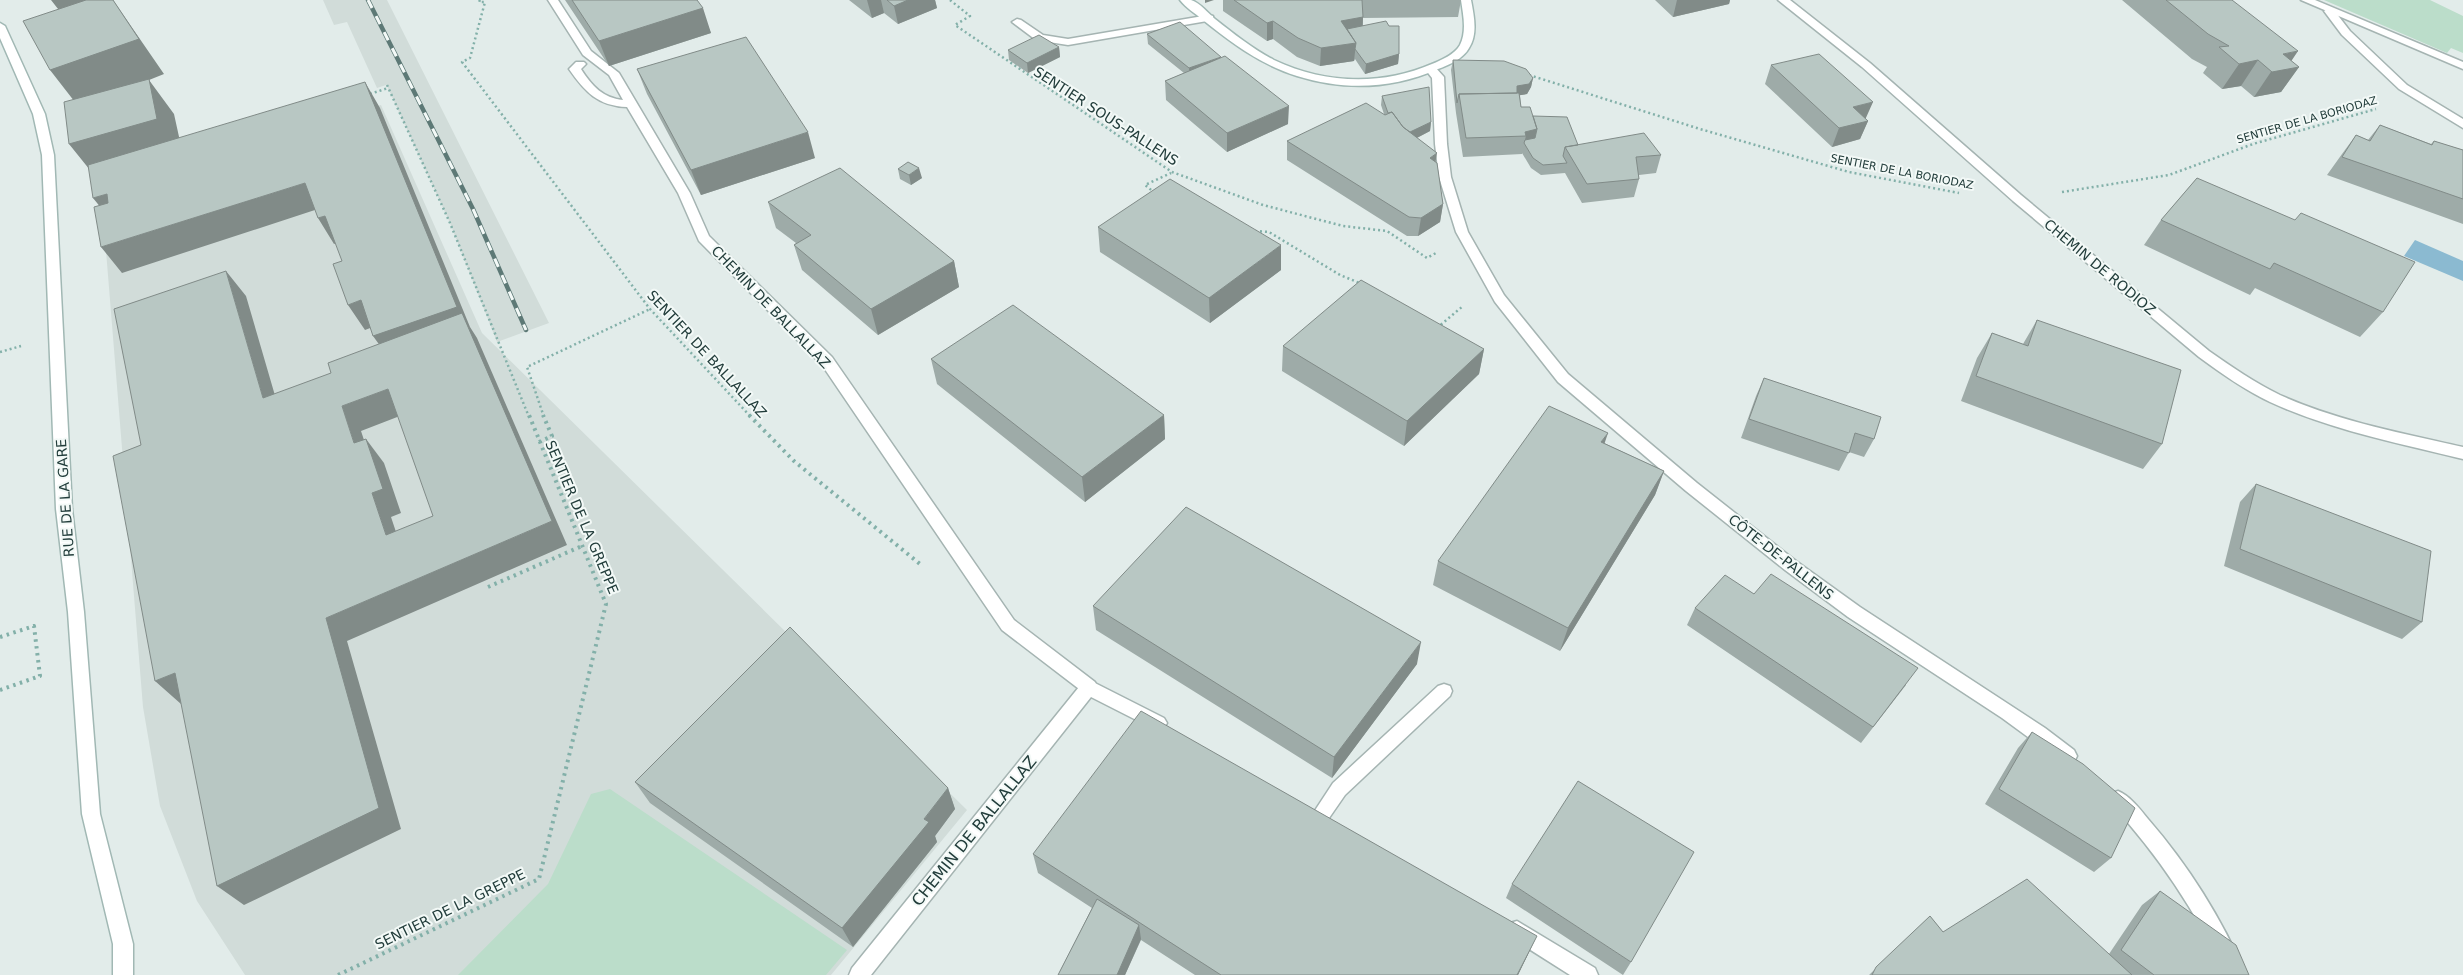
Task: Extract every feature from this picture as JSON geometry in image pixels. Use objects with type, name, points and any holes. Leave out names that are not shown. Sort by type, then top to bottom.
[{"type":"street","name":"CHEMIN DE BALLALLAZ","points":[[553,0],[587,53],[613,73],[684,193],[704,238],[827,361],[1008,625],[1090,687],[1176,733]]},
{"type":"street","points":[[1185,0],[1255,54],[1281,67],[1307,76],[1362,85],[1389,83],[1431,69],[1449,60],[1464,49],[1471,27],[1466,0]]},
{"type":"street","name":"CHEMIN DE RODIOZ","points":[[1783,0],[1866,65],[2017,198],[2204,354],[2256,389],[2286,403],[2367,430],[2463,453]]},
{"type":"street","points":[[2306,0],[2463,66]]},
{"type":"street","points":[[2329,11],[2346,33],[2403,86],[2463,124]]},
{"type":"street","points":[[1016,22],[1040,38],[1068,42],[1209,18]]},
{"type":"street","name":"RUE DE LA GARE","points":[[0,26],[39,114],[48,155],[64,509],[76,612],[91,814],[123,944],[123,975]]},
{"type":"street","points":[[580,64],[575,69],[590,91],[607,102],[632,104]]},
{"type":"street","name":"CÔTE-DE-PALLENS","points":[[1431,69],[1438,76],[1443,163],[1452,207],[1464,239],[1493,287],[1541,353],[1563,378],[1752,536],[1824,592],[2025,725],[2080,766]]},
{"type":"street","name":"CHEMIN DE BALLALLAZ","points":[[859,975],[1090,687]]},
{"type":"street","points":[[1321,815],[1339,789],[1444,691]]},
{"type":"street","points":[[2109,790],[2139,820],[2174,864],[2202,908],[2236,975]]},
{"type":"street","points":[[1304,805],[1338,824]]},
{"type":"street","points":[[1500,920],[1588,975]]},
{"type":"path","name":"SENTIER DE BALLALLAZ","points":[[480,0],[479,2],[485,2],[470,58],[462,62],[650,309],[708,373],[794,461],[924,567]]},
{"type":"path","name":"SENTIER SOUS-PALLENS","points":[[950,0],[970,16],[955,25],[999,57],[1172,172],[1263,206],[1343,226],[1387,231],[1428,258],[1464,239]]},
{"type":"path","name":"SENTIER DE LA BORIODAZ","points":[[1523,73],[1710,132],[1850,172],[1942,191],[2017,198],[2169,175],[2253,144],[2420,98]]},
{"type":"path","name":"SENTIER DE LA GREPPE","points":[[338,975],[539,879],[606,604],[450,224],[388,86],[370,94]]},
{"type":"path","points":[[1156,194],[1145,185],[1172,172]]},
{"type":"path","points":[[1253,231],[1269,232],[1340,275],[1370,286]]},
{"type":"path","points":[[538,442],[552,436],[546,425],[527,367],[650,309]]},
{"type":"path","points":[[0,352],[22,345]]},
{"type":"path","points":[[488,587],[582,546]]},
{"type":"path","points":[[0,637],[34,626],[40,676],[0,690]]},
{"type":"shaded area","points":[[323,0],[387,0],[549,323],[497,342],[450,223],[388,88],[386,85],[377,88],[347,22],[334,25]]},
{"type":"shaded area","points":[[381,105],[482,333],[967,810],[831,975],[245,975],[197,901],[160,806],[143,707],[101,189]]},
{"type":"green space","points":[[2324,0],[2430,0],[2463,16],[2463,53],[2451,48],[2447,53]]},
{"type":"green space","points":[[610,789],[847,950],[826,975],[458,975],[548,884],[591,794]]},
{"type":"water","points":[[2415,240],[2463,261],[2463,281],[2404,256]]},
{"type":"building","points":[[86,0],[113,0],[139,39],[50,70],[23,21]]},
{"type":"building","points":[[572,0],[697,0],[703,8],[599,41]]},
{"type":"building","points":[[887,0],[908,0],[894,6]]},
{"type":"building","points":[[1234,0],[1362,0],[1363,17],[1341,21],[1356,43],[1321,48],[1298,38],[1273,21],[1267,23]]},
{"type":"building","points":[[2166,0],[2232,0],[2298,51],[2283,54],[2299,67],[2272,72],[2258,60],[2239,64],[2219,47],[2229,46],[2208,34]]},
{"type":"building","points":[[1386,21],[1389,26],[1399,26],[1399,54],[1366,64],[1355,49],[1356,43],[1347,29]]},
{"type":"building","points":[[1180,22],[1221,57],[1189,68],[1147,34]]},
{"type":"building","points":[[1039,35],[1059,47],[1027,63],[1008,50]]},
{"type":"building","points":[[746,37],[808,132],[691,170],[637,69]]},
{"type":"building","points":[[1819,54],[1873,102],[1853,107],[1868,121],[1839,128],[1771,65]]},
{"type":"building","points":[[1225,56],[1289,106],[1227,133],[1165,81]]},
{"type":"building","points":[[1453,60],[1504,61],[1526,69],[1533,78],[1529,84],[1517,86],[1517,93],[1459,94],[1457,103]]},
{"type":"building","points":[[149,79],[157,119],[69,144],[64,102]]},
{"type":"building","points":[[365,82],[457,307],[373,336],[361,300],[348,305],[333,264],[342,261],[325,216],[318,218],[305,183],[101,247],[94,207],[108,203],[107,194],[93,198],[88,165]]},
{"type":"building","points":[[1429,87],[1431,122],[1410,132],[1403,127],[1392,112],[1388,113],[1382,96]]},
{"type":"building","points":[[1519,93],[1521,107],[1530,107],[1537,129],[1525,132],[1526,136],[1466,138],[1459,94]]},
{"type":"building","points":[[1366,103],[1385,115],[1392,112],[1403,127],[1437,153],[1430,158],[1437,163],[1443,204],[1421,218],[1409,217],[1287,141]]},
{"type":"building","points":[[1533,116],[1567,117],[1578,145],[1565,147],[1563,156],[1567,163],[1543,165],[1533,158],[1524,143],[1525,140],[1535,138],[1537,129]]},
{"type":"building","points":[[2380,125],[2432,145],[2434,141],[2463,150],[2463,199],[2342,157],[2356,135],[2370,141]]},
{"type":"building","points":[[1644,133],[1661,155],[1636,157],[1639,179],[1587,184],[1565,147]]},
{"type":"building","points":[[908,162],[919,168],[909,175],[898,169]]},
{"type":"building","points":[[840,168],[954,261],[871,309],[794,245],[811,235],[768,202]]},
{"type":"building","points":[[2197,178],[2295,220],[2301,213],[2415,262],[2383,312],[2274,263],[2270,269],[2161,220]]},
{"type":"building","points":[[1170,179],[1281,245],[1209,298],[1098,227]]},
{"type":"building","points":[[226,271],[263,398],[331,373],[328,363],[462,313],[552,521],[326,618],[379,808],[217,886],[175,673],[155,681],[113,456],[141,445],[114,309]],"holes":[[[388,389],[433,516],[386,535],[372,493],[383,489],[366,439],[354,443],[342,406]]]},
{"type":"building","points":[[1361,280],[1484,349],[1407,421],[1283,346]]},
{"type":"building","points":[[1013,305],[1164,415],[1082,477],[931,359]]},
{"type":"building","points":[[2037,320],[2181,370],[2162,444],[1976,376],[1992,333],[2028,346]]},
{"type":"building","points":[[1764,378],[1881,417],[1874,439],[1855,433],[1849,453],[1749,419]]},
{"type":"building","points":[[1549,406],[1608,433],[1601,442],[1664,471],[1568,628],[1438,561]]},
{"type":"building","points":[[2256,484],[2431,551],[2422,622],[2240,549]]},
{"type":"building","points":[[1186,507],[1421,642],[1334,757],[1093,606]]},
{"type":"building","points":[[1771,574],[1918,668],[1873,727],[1695,608],[1725,575],[1754,594]]},
{"type":"building","points":[[790,627],[948,788],[924,819],[929,822],[842,928],[635,782]]},
{"type":"building","points":[[1141,711],[1537,936],[1517,975],[1221,975],[1033,854]]},
{"type":"building","points":[[2032,732],[2083,764],[2135,808],[2111,858],[1999,789]]},
{"type":"building","points":[[1578,781],[1694,852],[1631,962],[1512,884]]},
{"type":"building","points":[[2027,879],[2132,975],[1872,975],[1876,967],[1930,916],[1943,932]]},
{"type":"building","points":[[2160,891],[2236,945],[2249,975],[2154,975],[2121,950]]},
{"type":"building","points":[[1097,899],[1139,925],[1117,975],[1058,975]]},
{"type":"railway","points":[[368,0],[473,209],[526,330]]}]
